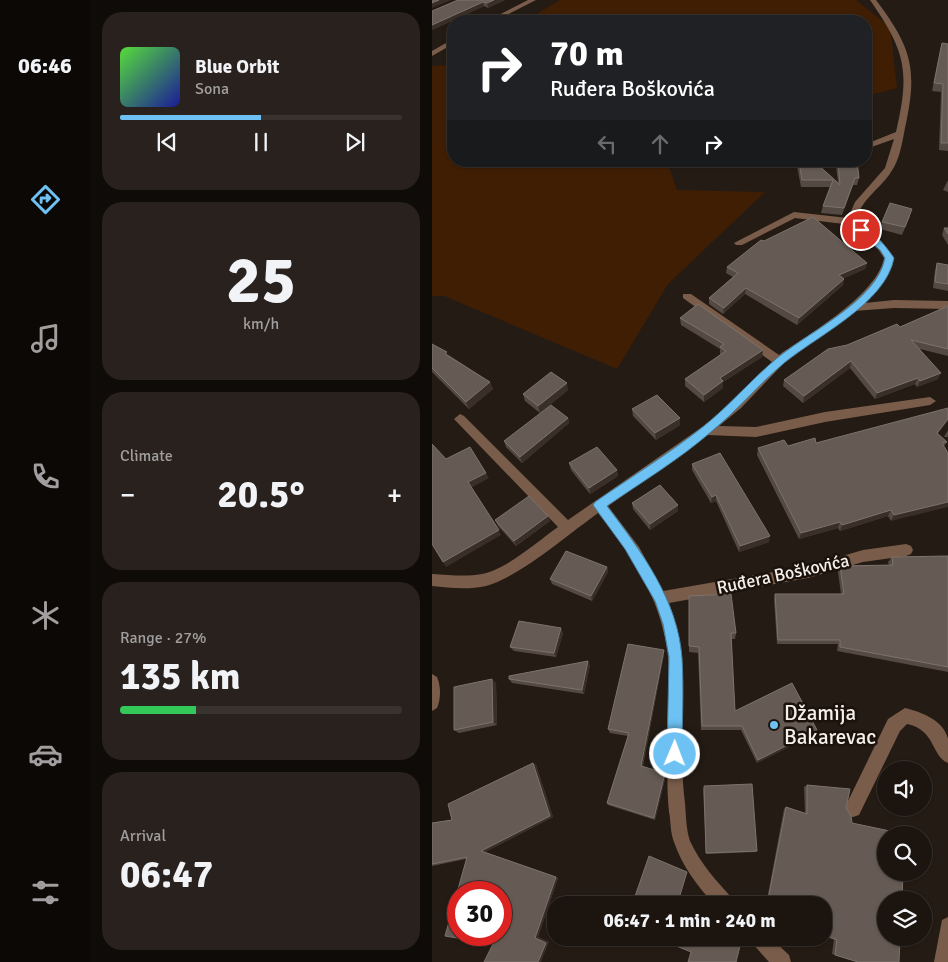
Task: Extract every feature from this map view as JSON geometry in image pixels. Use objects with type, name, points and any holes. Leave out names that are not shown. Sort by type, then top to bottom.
[{"type":"street","points":[[502,15],[533,0]]},
{"type":"street","points":[[854,222],[853,212],[889,168],[899,134],[909,80],[908,61],[899,37],[874,0]]},
{"type":"street","points":[[432,54],[447,45]]},
{"type":"street","points":[[872,145],[899,134]]},
{"type":"street","points":[[432,580],[472,582],[498,575],[568,528],[706,430],[742,400],[779,361],[854,308],[873,290],[889,263],[887,253],[854,222],[794,215],[740,243]]},
{"type":"street","points":[[687,296],[779,361]]},
{"type":"street","points":[[854,308],[894,304],[948,305]]},
{"type":"street","points":[[706,430],[744,433],[762,431],[825,417],[930,401]]},
{"type":"street","points":[[460,420],[568,528]]},
{"type":"street","points":[[599,505],[630,545],[660,598],[669,624],[675,657],[674,791],[682,842],[710,888],[718,896]]},
{"type":"street","name":"Ruđera Boškovića","points":[[660,598],[808,572],[863,556],[906,550]]},
{"type":"street","points":[[432,682],[432,703]]},
{"type":"street","points":[[853,809],[894,725],[905,716],[912,717],[934,728],[948,755]]},
{"type":"street","points":[[943,962],[948,926]]},
{"type":"street","points":[[767,946],[782,962]]},
{"type":"shaded area","points":[[560,0],[856,0],[890,27],[897,88],[872,94],[872,15],[535,15]]},
{"type":"shaded area","points":[[447,65],[447,167],[669,167],[677,190],[765,192],[668,284],[617,369],[444,296],[432,296],[432,66]]},
{"type":"building","points":[[458,0],[494,0],[487,3],[483,2],[454,15],[447,15],[447,18],[432,25],[432,11]]},
{"type":"building","points":[[942,43],[948,44],[948,143],[941,143],[943,84],[934,83]]},
{"type":"building","points":[[800,167],[820,167],[840,185],[838,167],[858,167],[859,178],[855,178],[844,208],[823,206],[833,180],[802,180]]},
{"type":"building","points":[[890,203],[912,209],[905,227],[882,222]]},
{"type":"building","points":[[813,217],[867,263],[839,275],[844,279],[799,318],[746,288],[724,308],[709,298],[738,273],[727,267],[761,240],[764,241]]},
{"type":"building","points":[[937,263],[948,265],[948,284],[935,282]]},
{"type":"building","points":[[698,304],[763,350],[720,378],[723,381],[704,395],[685,379],[726,351],[720,347],[724,344],[680,318]]},
{"type":"building","points":[[948,306],[948,349],[911,340],[941,373],[920,381],[918,378],[877,393],[851,361],[804,396],[784,380],[828,349],[847,345],[897,324],[900,327]]},
{"type":"building","points":[[432,344],[447,352],[445,354],[490,382],[466,402],[432,368]]},
{"type":"building","points":[[551,372],[567,383],[538,406],[523,394]]},
{"type":"building","points":[[657,395],[680,418],[655,433],[632,409]]},
{"type":"building","points":[[551,405],[568,418],[520,457],[504,441]]},
{"type":"building","points":[[948,408],[948,419],[937,433],[947,442],[942,443],[948,453],[948,502],[894,515],[891,510],[842,525],[840,522],[801,533],[758,448],[784,440],[788,446],[815,438],[816,443]]},
{"type":"building","points":[[432,444],[446,459],[470,447],[486,473],[468,482],[499,530],[443,562],[432,544]]},
{"type":"building","points":[[597,447],[617,470],[589,488],[569,463]]},
{"type":"building","points":[[720,453],[770,536],[740,546],[716,495],[712,497],[692,464]]},
{"type":"building","points":[[660,485],[678,505],[650,524],[632,503]]},
{"type":"building","points":[[529,496],[548,516],[514,541],[495,520]]},
{"type":"building","points":[[566,551],[607,567],[591,596],[550,579]]},
{"type":"building","points":[[948,556],[948,667],[840,647],[840,640],[778,640],[775,594],[844,594],[840,566],[893,565],[892,557]]},
{"type":"building","points":[[731,594],[736,633],[731,633],[735,711],[792,683],[817,730],[758,760],[742,726],[702,726],[699,647],[689,646],[689,596]]},
{"type":"building","points":[[519,621],[561,628],[554,653],[510,647]]},
{"type":"building","points":[[628,644],[664,650],[641,766],[665,773],[654,818],[607,803],[629,733],[608,729]]},
{"type":"building","points":[[588,661],[582,690],[509,679],[509,676]]},
{"type":"building","points":[[492,679],[493,722],[454,730],[454,687]]},
{"type":"building","points":[[533,763],[550,816],[481,851],[556,877],[549,896],[547,896],[547,903],[535,938],[546,943],[538,962],[484,962],[492,946],[512,946],[512,881],[460,881],[467,857],[432,864],[432,823],[452,820],[448,804]]},
{"type":"building","points":[[752,784],[757,851],[706,853],[704,786]]},
{"type":"building","points":[[807,785],[850,789],[846,808],[851,816],[852,823],[877,828],[877,881],[903,881],[902,891],[877,891],[877,946],[900,946],[899,962],[858,962],[835,955],[837,940],[832,938],[832,896],[769,896],[786,807],[807,814]]},
{"type":"building","points":[[649,856],[687,872],[680,896],[635,896]]},
{"type":"building","points":[[676,946],[740,946],[736,962],[688,962],[691,952]]},
{"type":"place","name":"Džamija Bakarevac","points":[[774,725]]},
{"type":"route","points":[[675,754],[675,657],[669,624],[660,598],[630,545],[615,523],[599,505],[706,430],[737,404],[779,361],[854,308],[873,290],[887,269],[889,258],[883,248],[861,230]]}]
